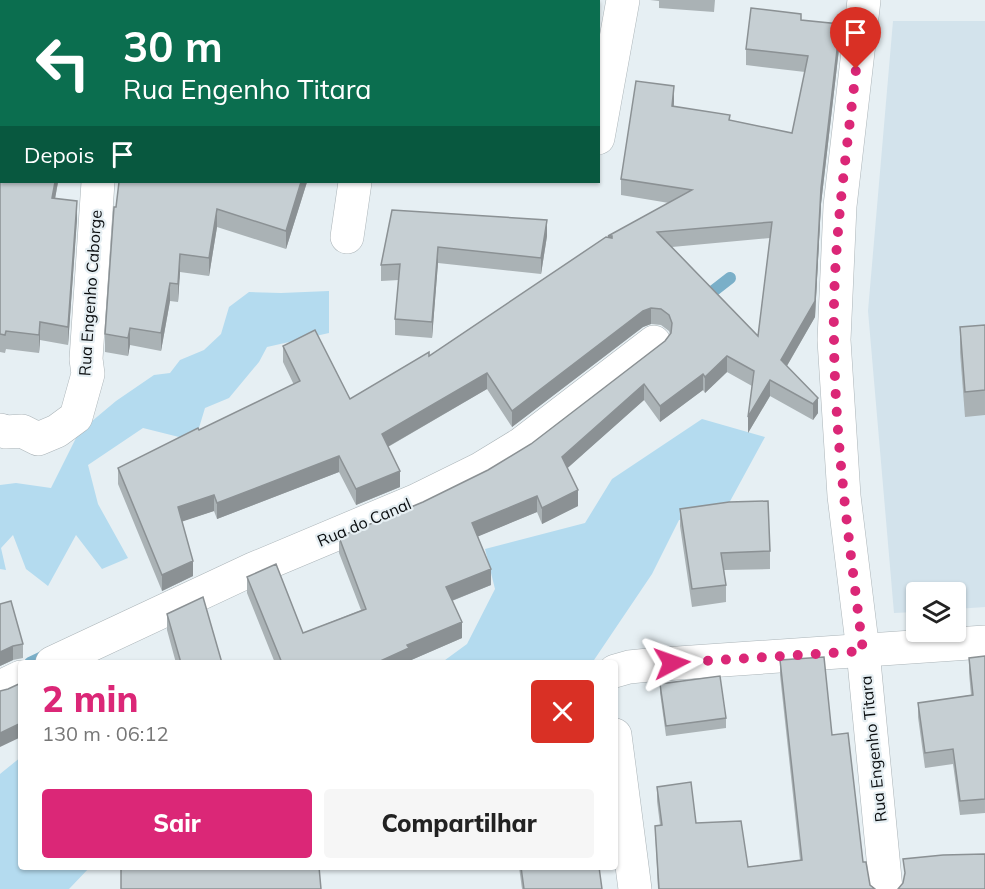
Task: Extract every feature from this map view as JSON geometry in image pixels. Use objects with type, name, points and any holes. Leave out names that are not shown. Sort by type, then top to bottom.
[{"type":"street","points":[[600,127],[623,0]]},
{"type":"street","name":"Rua Engenho Titara","points":[[864,0],[840,206],[834,340],[844,496],[863,651],[886,889]]},
{"type":"street","name":"Rua Engenho Caborge","points":[[0,430],[21,431],[38,439],[57,431],[76,417],[88,374],[86,358],[98,183]]},
{"type":"street","points":[[347,237],[355,183]]},
{"type":"street","name":"Rua do Canal","points":[[58,660],[253,569],[415,501],[480,469],[521,444],[654,342]]},
{"type":"street","points":[[618,670],[649,665],[985,642]]},
{"type":"street","points":[[0,687],[18,678]]},
{"type":"street","points":[[618,758],[635,889]]},
{"type":"shaded area","points":[[893,21],[985,21],[985,607],[966,608],[966,582],[906,582],[906,612],[894,613],[868,311]]},
{"type":"shaded area","points":[[329,291],[329,333],[267,347],[259,362],[229,398],[205,408],[195,441],[143,428],[88,465],[98,504],[128,558],[102,569],[76,535],[48,586],[26,569],[13,535],[1,548],[6,570],[0,569],[0,485],[16,483],[51,488],[79,432],[116,401],[154,375],[170,373],[180,360],[204,350],[221,334],[229,307],[249,292]]},
{"type":"shaded area","points":[[702,419],[765,437],[722,516],[679,520],[652,574],[594,660],[445,660],[467,644],[495,589],[485,549],[585,523],[612,479]]},
{"type":"shaded area","points":[[18,759],[18,870],[87,870],[69,889],[0,889],[0,774]]},
{"type":"building","points":[[751,8],[801,14],[801,20],[840,24],[821,188],[815,301],[781,360],[818,398],[813,404],[770,380],[748,417],[754,371],[727,356],[705,377],[703,374],[660,406],[644,384],[562,457],[578,490],[542,508],[537,496],[472,523],[491,569],[446,587],[462,622],[407,645],[409,648],[383,660],[281,660],[247,577],[276,564],[303,633],[366,609],[339,537],[423,502],[488,470],[531,444],[665,341],[671,333],[672,323],[669,315],[661,309],[651,308],[643,311],[512,411],[487,373],[382,434],[400,471],[356,489],[339,456],[217,503],[214,495],[178,507],[193,561],[162,575],[118,468],[300,381],[283,346],[315,330],[350,399],[429,352],[429,356],[606,237],[612,238],[608,236],[692,190],[621,179],[636,81],[674,86],[672,106],[730,115],[729,120],[792,133],[808,56],[746,49]],"holes":[[[772,222],[758,336],[657,232]]]},
{"type":"building","points":[[0,183],[55,183],[52,198],[77,201],[68,327],[40,322],[39,335],[6,331],[5,335],[0,334]]},
{"type":"building","points":[[119,183],[301,183],[286,231],[217,209],[209,258],[180,254],[178,284],[170,283],[161,333],[130,328],[128,338],[105,334],[114,207],[116,207]]},
{"type":"building","points":[[392,210],[547,220],[541,258],[438,247],[432,322],[395,319],[400,264],[381,265]]},
{"type":"building","points":[[985,325],[985,390],[965,392],[960,327]]},
{"type":"building","points":[[768,501],[770,551],[721,553],[726,585],[692,589],[680,509],[729,502]]},
{"type":"building","points":[[203,597],[221,660],[180,660],[167,614]]},
{"type":"building","points":[[11,601],[23,644],[0,652],[0,604]]},
{"type":"building","points":[[985,656],[985,799],[960,801],[953,749],[925,753],[918,703],[973,695],[969,658]]},
{"type":"building","points":[[824,657],[832,735],[848,733],[863,862],[866,862],[870,885],[875,889],[659,889],[655,826],[662,825],[657,787],[691,782],[696,823],[741,821],[748,867],[802,860],[780,660]]},
{"type":"building","points":[[720,676],[726,718],[666,726],[660,684]]},
{"type":"building","points":[[18,684],[18,724],[0,733],[0,691]]},
{"type":"building","points":[[985,854],[985,889],[898,889],[903,883],[905,873],[903,859]]},
{"type":"building","points":[[121,870],[319,870],[321,889],[121,889]]},
{"type":"building","points":[[521,870],[599,870],[602,889],[524,889]]},
{"type":"waterway","points":[[703,299],[730,278]]},
{"type":"waterway","points":[[36,660],[51,653]]},
{"type":"route","points":[[672,663],[863,651],[844,496],[834,340],[834,293],[840,206],[856,69]]}]
